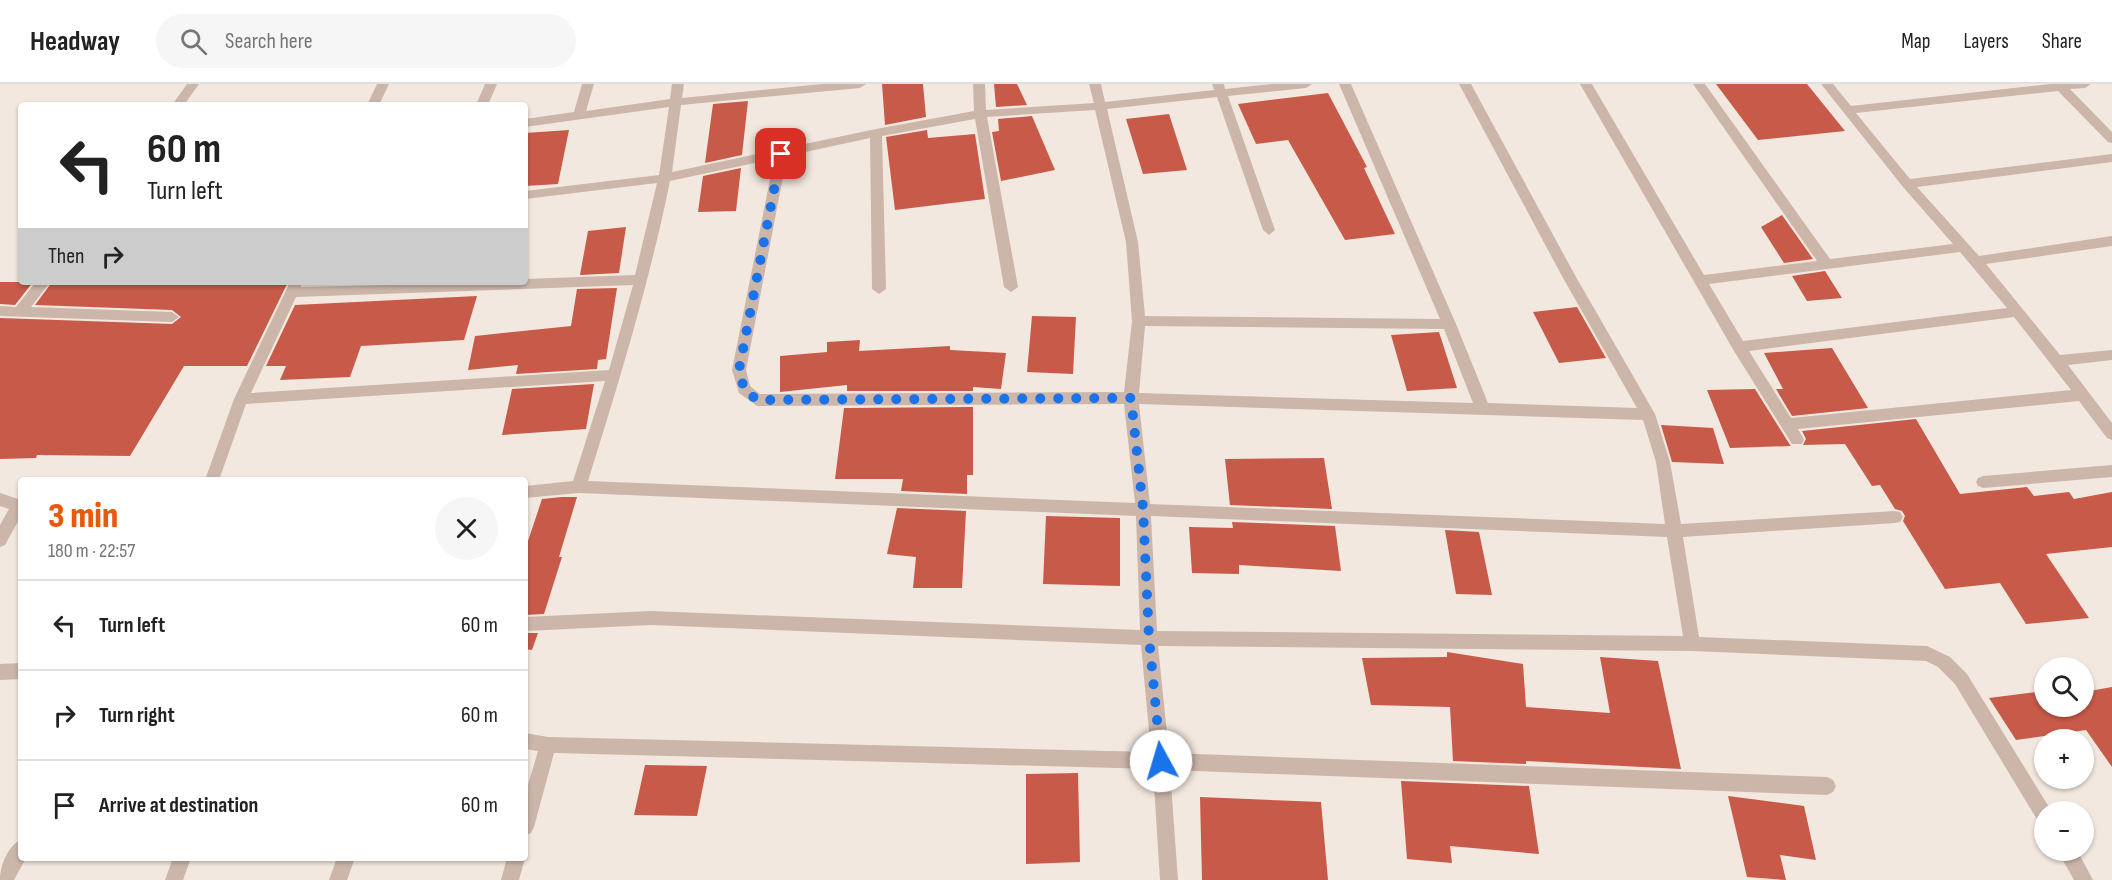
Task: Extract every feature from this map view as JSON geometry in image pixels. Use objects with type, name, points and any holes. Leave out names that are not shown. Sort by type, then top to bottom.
[{"type":"street","points":[[180,102],[193,84]]},
{"type":"street","points":[[374,102],[383,84]]},
{"type":"street","points":[[483,102],[491,84]]},
{"type":"street","points":[[579,116],[588,84]]},
{"type":"street","points":[[579,487],[615,375],[641,280],[665,178],[678,84]]},
{"type":"street","points":[[528,123],[818,85],[860,84]]},
{"type":"street","points":[[979,84],[980,114],[1011,287]]},
{"type":"street","points":[[1095,84],[1132,242],[1138,321],[1131,398],[1143,508],[1149,638],[1161,761],[1169,880]]},
{"type":"street","points":[[528,195],[665,178],[876,133],[980,114],[1099,106],[1220,88],[1306,84]]},
{"type":"street","points":[[1345,84],[1449,324],[1483,410]]},
{"type":"street","points":[[1465,84],[1570,278],[1648,414],[1663,462],[1692,644]]},
{"type":"street","points":[[1586,84],[1797,440]]},
{"type":"street","points":[[1699,84],[1826,263]]},
{"type":"street","points":[[1827,84],[1907,184],[1976,261],[2057,361],[2112,434]]},
{"type":"street","points":[[1847,110],[2085,84]]},
{"type":"street","points":[[2060,85],[2112,139]]},
{"type":"street","points":[[1220,88],[1269,230]]},
{"type":"street","points":[[876,133],[879,289]]},
{"type":"street","points":[[781,154],[739,370],[744,389],[757,400],[1131,398],[1648,414]]},
{"type":"street","points":[[1907,184],[2112,158]]},
{"type":"street","points":[[1976,261],[2112,241]]},
{"type":"street","points":[[1701,280],[1964,247]]},
{"type":"street","points":[[528,282],[641,280]]},
{"type":"street","points":[[19,312],[41,285]]},
{"type":"street","points":[[213,477],[241,399],[294,287],[393,285]]},
{"type":"street","points":[[0,311],[172,317]]},
{"type":"street","points":[[1740,347],[2016,312]]},
{"type":"street","points":[[1138,321],[1449,324]]},
{"type":"street","points":[[2057,361],[2112,355]]},
{"type":"street","points":[[241,399],[615,375]]},
{"type":"street","points":[[1786,424],[2081,395]]},
{"type":"street","points":[[1983,482],[2112,471]]},
{"type":"street","points":[[528,492],[579,487],[1674,531],[1895,517]]},
{"type":"street","points":[[0,499],[18,507]]},
{"type":"street","points":[[0,540],[18,509]]},
{"type":"street","points":[[528,624],[651,618],[1149,638],[1692,644],[1927,654],[1944,663],[1961,678],[2036,801]]},
{"type":"street","points":[[0,672],[18,671]]},
{"type":"street","points":[[528,742],[548,745],[1161,761],[1827,786]]},
{"type":"street","points":[[528,816],[548,745]]},
{"type":"street","points":[[4,880],[18,854]]},
{"type":"street","points":[[174,880],[181,861]]},
{"type":"street","points":[[338,880],[345,861]]},
{"type":"street","points":[[510,880],[515,861]]},
{"type":"street","points":[[2073,861],[2084,880]]},
{"type":"building","points":[[882,84],[923,84],[926,117],[885,125]]},
{"type":"building","points":[[994,84],[1017,84],[1027,105],[996,107]]},
{"type":"building","points":[[1716,84],[1807,84],[1845,131],[1758,140]]},
{"type":"building","points":[[1328,93],[1367,167],[1364,168],[1395,234],[1345,240],[1288,140],[1256,144],[1238,104]]},
{"type":"building","points":[[748,101],[742,155],[705,163],[713,104]]},
{"type":"building","points":[[1169,114],[1187,170],[1143,174],[1126,119]]},
{"type":"building","points":[[1032,116],[1055,170],[1001,181],[992,132],[999,131],[998,119]]},
{"type":"building","points":[[569,130],[558,184],[528,186],[528,133]]},
{"type":"building","points":[[927,130],[928,138],[975,134],[985,199],[895,210],[886,137]]},
{"type":"building","points":[[741,168],[736,211],[698,212],[703,176]]},
{"type":"building","points":[[1782,215],[1813,259],[1784,263],[1761,227]]},
{"type":"building","points":[[626,227],[619,273],[580,275],[588,231]]},
{"type":"building","points":[[1825,271],[1842,298],[1807,301],[1792,276]]},
{"type":"building","points":[[0,282],[31,285],[15,305],[0,304]]},
{"type":"building","points":[[50,285],[287,285],[247,366],[184,366],[130,456],[37,455],[36,458],[0,459],[0,318],[172,324],[181,317],[172,310],[35,305]]},
{"type":"building","points":[[617,288],[606,359],[598,360],[597,369],[516,374],[518,365],[468,370],[475,336],[571,326],[577,289]]},
{"type":"building","points":[[477,296],[464,340],[361,346],[350,377],[280,380],[286,366],[266,366],[295,305]]},
{"type":"building","points":[[1577,307],[1606,358],[1559,363],[1533,312]]},
{"type":"building","points":[[1032,316],[1076,317],[1073,374],[1027,372]]},
{"type":"building","points":[[1439,332],[1457,388],[1407,391],[1391,335]]},
{"type":"building","points":[[860,340],[859,351],[950,346],[950,350],[1006,353],[1001,389],[973,387],[973,391],[847,391],[847,385],[780,392],[780,356],[827,352],[827,342]]},
{"type":"building","points":[[1832,348],[1868,408],[1792,416],[1776,389],[1783,389],[1764,353]]},
{"type":"building","points":[[594,384],[586,429],[502,435],[512,389]]},
{"type":"building","points":[[1755,389],[1791,446],[1730,448],[1707,390]]},
{"type":"building","points":[[973,407],[973,475],[967,475],[967,494],[901,491],[903,479],[835,479],[844,408]]},
{"type":"building","points":[[1916,419],[1960,494],[2027,487],[2034,496],[2069,492],[2074,499],[2112,492],[2112,547],[2046,554],[2089,618],[2026,624],[2000,583],[1945,589],[1903,521],[1905,516],[1902,511],[1895,509],[1880,485],[1872,486],[1845,444],[1803,445],[1806,439],[1802,431]]},
{"type":"building","points":[[1661,425],[1713,428],[1724,464],[1672,462]]},
{"type":"building","points":[[1324,458],[1332,509],[1230,505],[1225,459]]},
{"type":"building","points":[[577,497],[559,557],[562,557],[544,614],[528,615],[528,541],[542,499]]},
{"type":"building","points":[[897,508],[966,511],[962,588],[913,588],[916,557],[887,554]]},
{"type":"building","points":[[1046,516],[1120,518],[1120,586],[1043,584]]},
{"type":"building","points":[[1232,522],[1335,526],[1341,571],[1239,565],[1239,574],[1192,573],[1189,527],[1233,528]]},
{"type":"building","points":[[1445,530],[1479,532],[1492,595],[1456,594]]},
{"type":"building","points":[[528,633],[538,633],[532,650],[528,649]]},
{"type":"building","points":[[1447,652],[1523,664],[1526,707],[1610,713],[1600,657],[1658,661],[1681,769],[1526,761],[1526,764],[1453,761],[1450,707],[1371,705],[1362,658],[1447,657]]},
{"type":"building","points":[[2112,687],[2112,767],[2094,741],[2094,729],[2034,729],[2034,737],[2016,740],[1989,698],[2034,692],[2034,717],[2094,717],[2094,690]]},
{"type":"building","points":[[645,765],[707,766],[697,816],[634,815]]},
{"type":"building","points":[[1078,773],[1080,862],[1026,864],[1026,774]]},
{"type":"building","points":[[1401,781],[1529,786],[1539,854],[1450,846],[1452,863],[1407,859]]},
{"type":"building","points":[[1728,796],[1804,806],[1816,860],[1780,855],[1786,880],[1747,877]]},
{"type":"building","points":[[1200,797],[1321,802],[1328,880],[1202,880]]},
{"type":"route","points":[[781,154],[739,370],[744,389],[757,400],[1131,398],[1143,508],[1149,638],[1161,761]]}]
